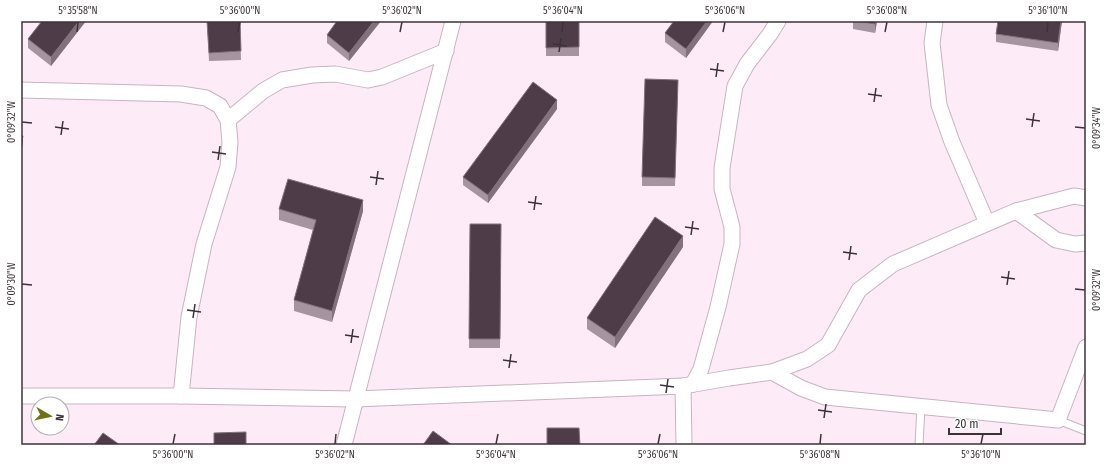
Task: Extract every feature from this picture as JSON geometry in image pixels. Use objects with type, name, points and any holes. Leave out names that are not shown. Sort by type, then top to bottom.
[{"type":"street","points":[[344,445],[453,21]]},
{"type":"street","points":[[684,445],[688,385],[701,369],[718,307],[732,244],[732,227],[722,189],[722,168],[735,86],[747,64],[778,21]]},
{"type":"street","points":[[935,21],[932,43],[940,105],[952,142],[987,223]]},
{"type":"street","points":[[228,120],[263,91],[282,80],[312,75],[335,74],[368,80],[382,77],[446,51]]},
{"type":"street","points":[[21,90],[181,94],[206,98],[220,106],[228,120],[230,142],[228,168],[204,244],[190,317],[181,396]]},
{"type":"street","points":[[21,396],[181,396],[355,399],[688,385],[772,372],[807,359],[828,345],[859,290],[893,264],[1016,211],[1074,196],[1086,198]]},
{"type":"street","points":[[1016,211],[1056,240],[1074,244],[1086,243]]},
{"type":"street","points":[[772,372],[801,388],[825,397],[1058,420],[1086,347]]},
{"type":"lane","points":[[919,445],[921,406]]},
{"type":"lane","points":[[1058,420],[1086,431]]},
{"type":"building","points":[[42,21],[79,21],[51,57],[28,39]]},
{"type":"building","points":[[207,21],[240,21],[241,51],[209,53]]},
{"type":"building","points":[[337,21],[374,21],[349,53],[327,35]]},
{"type":"building","points":[[546,21],[579,21],[579,47],[546,48]]},
{"type":"building","points":[[674,21],[707,21],[686,49],[665,33]]},
{"type":"building","points":[[857,21],[876,21],[875,24]]},
{"type":"building","points":[[998,21],[1061,21],[1058,43],[996,34]]},
{"type":"building","points":[[645,79],[678,80],[675,178],[642,177]]},
{"type":"building","points":[[533,82],[557,100],[488,195],[463,177]]},
{"type":"building","points":[[288,179],[363,200],[332,311],[294,300],[316,220],[279,209]]},
{"type":"building","points":[[655,217],[683,236],[615,337],[587,318]]},
{"type":"building","points":[[470,224],[501,224],[500,339],[469,339]]},
{"type":"building","points":[[547,428],[579,428],[580,445],[547,445]]},
{"type":"building","points":[[433,431],[452,445],[423,445]]},
{"type":"building","points":[[246,432],[246,445],[214,445],[214,433]]},
{"type":"building","points":[[103,433],[120,445],[94,445]]}]
